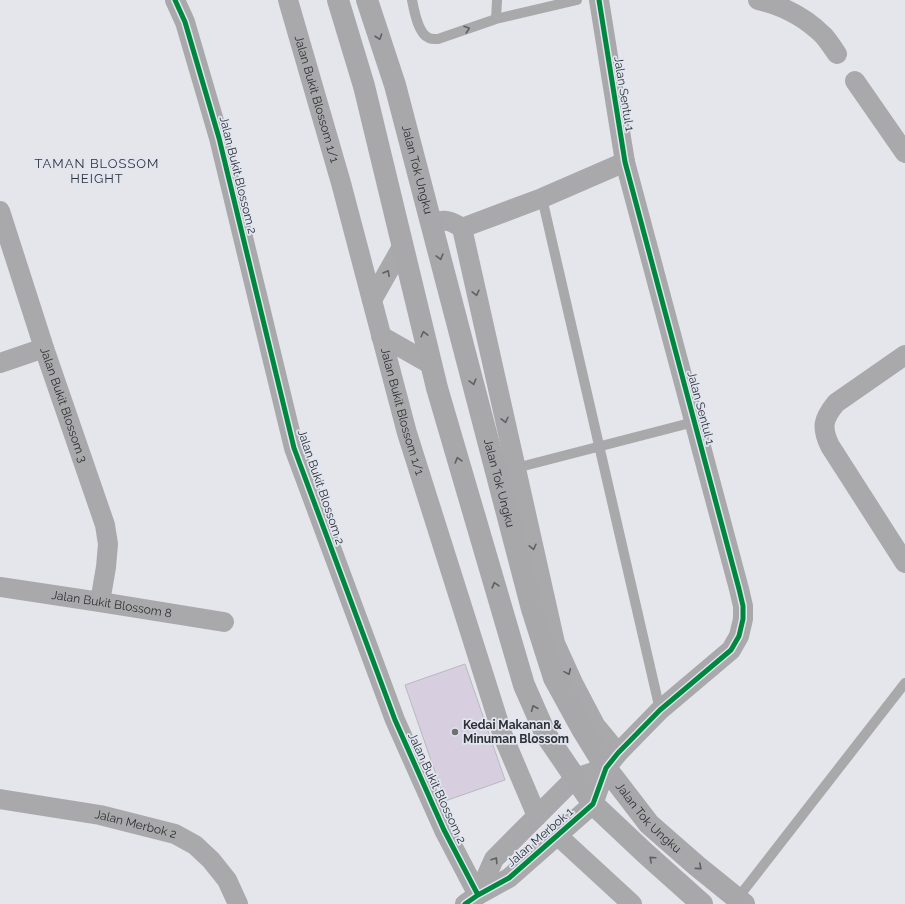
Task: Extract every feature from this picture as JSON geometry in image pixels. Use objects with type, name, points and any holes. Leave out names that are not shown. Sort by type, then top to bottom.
[{"type":"main road","points":[[338,0],[364,86],[440,396],[524,685],[546,735],[593,804],[702,904]]},
{"type":"main road","name":"Jalan Tok Ungku","points":[[367,0],[396,84],[532,609],[554,678],[582,729],[612,760],[649,824],[740,901]]},
{"type":"street","name":"Jalan Bukit Blossom 2","points":[[175,0],[186,22],[219,138],[294,448],[395,720],[444,830],[472,900]]},
{"type":"street","name":"Jalan Bukit Blossom 1/1","points":[[288,0],[342,182],[406,433],[503,736],[537,816]]},
{"type":"street","name":"Jalan Sentul 1","points":[[599,0],[625,162],[743,606],[743,619],[739,636],[731,650],[660,710],[612,760]]},
{"type":"street","points":[[758,0],[792,11],[808,22],[825,37],[837,54]]},
{"type":"street","points":[[855,81],[905,153]]},
{"type":"street","points":[[462,228],[542,198],[625,162]]},
{"type":"street","name":"Jalan Bukit Blossom 3","points":[[0,210],[44,348],[105,525],[108,544],[100,602]]},
{"type":"street","points":[[431,223],[440,220],[447,220],[462,228],[555,643],[574,685],[612,760]]},
{"type":"street","points":[[372,300],[403,245]]},
{"type":"street","points":[[381,336],[432,365]]},
{"type":"street","points":[[0,363],[44,348]]},
{"type":"street","points":[[905,355],[836,403],[828,412],[824,423],[825,436],[830,446],[905,563]]},
{"type":"street","name":"Jalan Bukit Blossom 8","points":[[0,587],[224,622]]},
{"type":"street","name":"Jalan Merbok 1","points":[[472,900],[494,859],[575,778],[612,760]]},
{"type":"street","name":"Jalan Merbok 1","points":[[472,900],[509,878],[593,804],[612,760]]},
{"type":"street","name":"Jalan Merbok 2","points":[[0,799],[100,815],[175,834],[195,845],[211,860],[227,880],[238,904]]},
{"type":"street","points":[[557,835],[632,904]]},
{"type":"lane","points":[[412,0],[418,25],[424,35],[429,38],[438,39],[496,19],[577,0]]},
{"type":"lane","points":[[496,19],[497,0]]},
{"type":"lane","points":[[542,198],[660,710]]},
{"type":"lane","points":[[516,468],[694,422]]},
{"type":"lane","points":[[740,901],[905,683]]},
{"type":"building","name":"Kedai Makanan & Minuman Blossom","points":[[465,664],[505,780],[445,801],[405,685]]},
{"type":"cycle path","points":[[175,0],[185,22],[219,138],[294,448],[395,720],[444,830],[478,895]]},
{"type":"cycle path","points":[[465,904],[509,878],[593,804],[606,768],[618,753],[660,710],[731,650],[739,636],[743,619],[743,606],[739,589],[625,162],[599,0]]},
{"type":"place","name":"Kedai Makanan & Minuman Blossom","points":[[455,732]]},
{"type":"district","name":"TAMAN BLOSSOM HEIGHT","points":[[97,170]]}]
